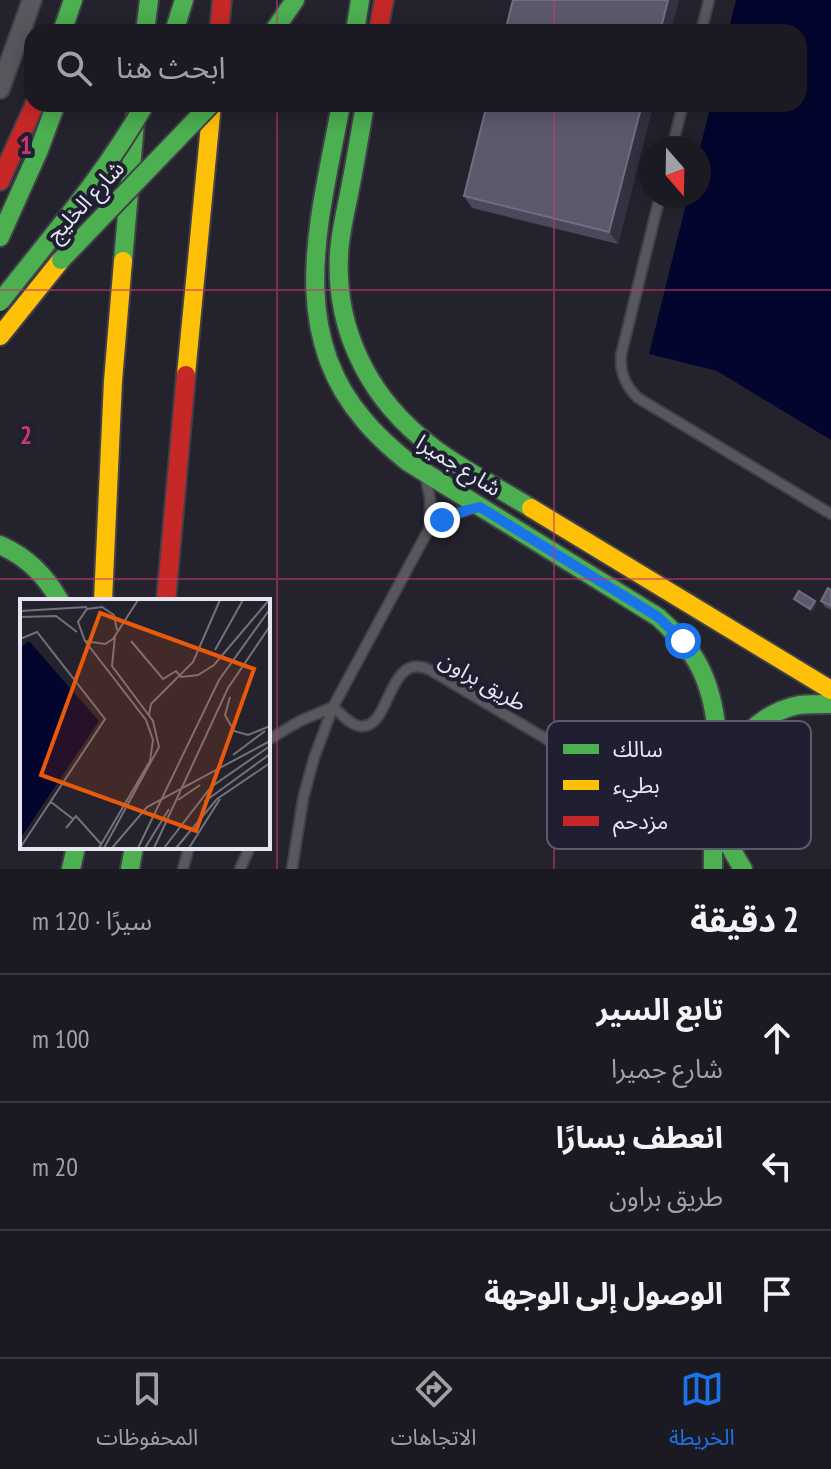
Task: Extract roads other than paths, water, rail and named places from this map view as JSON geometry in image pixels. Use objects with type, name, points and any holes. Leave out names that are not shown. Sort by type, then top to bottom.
[{"type":"main road","points":[[65,24],[73,0]]},
{"type":"main road","points":[[82,24],[89,0]]},
{"type":"main road","points":[[146,24],[149,0]]},
{"type":"main road","points":[[176,24],[184,0]]},
{"type":"main road","points":[[220,24],[222,0]]},
{"type":"main road","points":[[278,24],[295,0]]},
{"type":"main road","points":[[356,24],[360,0]]},
{"type":"main road","points":[[380,24],[384,0]]},
{"type":"main road","points":[[0,181],[31,112]]},
{"type":"main road","points":[[0,237],[53,112]]},
{"type":"main road","points":[[103,599],[113,381],[136,112]]},
{"type":"main road","name":"شارع الخليج","points":[[0,302],[99,178],[140,112]]},
{"type":"main road","name":"شارع الخليج","points":[[0,336],[61,260],[203,112]]},
{"type":"main road","points":[[166,599],[210,112]]},
{"type":"main road","name":"شارع جميرا","points":[[340,112],[315,249],[313,293],[320,337],[336,379],[360,417],[390,449],[658,617],[683,641],[702,670],[713,702],[715,721]]},
{"type":"main road","name":"شارع جميرا","points":[[364,112],[342,234],[339,277],[350,340],[381,398],[409,430],[435,449],[831,690]]},
{"type":"main road","points":[[0,352],[32,295]]},
{"type":"main road","points":[[0,545],[33,564],[59,599]]},
{"type":"main road","points":[[762,721],[790,707],[831,704]]},
{"type":"main road","points":[[71,869],[76,849]]},
{"type":"main road","points":[[130,869],[134,849]]},
{"type":"main road","points":[[713,869],[714,849]]},
{"type":"main road","points":[[730,849],[743,869]]},
{"type":"street","points":[[0,89],[32,0]]},
{"type":"lane","points":[[703,24],[709,0]]},
{"type":"lane","points":[[675,136],[681,112]]},
{"type":"lane","points":[[657,208],[621,355],[625,383],[638,398],[831,514]]},
{"type":"lane","points":[[292,869],[303,799],[333,707],[430,527],[430,499],[423,472]]},
{"type":"lane","points":[[430,527],[454,514],[480,507]]},
{"type":"lane","name":"طريق براون","points":[[333,707],[355,725],[371,724],[405,670],[411,666],[425,667],[547,739]]},
{"type":"lane","points":[[270,739],[333,707]]},
{"type":"lane","points":[[183,869],[188,849]]},
{"type":"lane","points":[[240,869],[249,849]]},
{"type":"water","points":[[736,0],[831,0],[831,440],[717,371],[649,354],[685,208],[711,208],[711,136],[703,136],[709,112],[807,112],[807,24],[730,24]]}]
